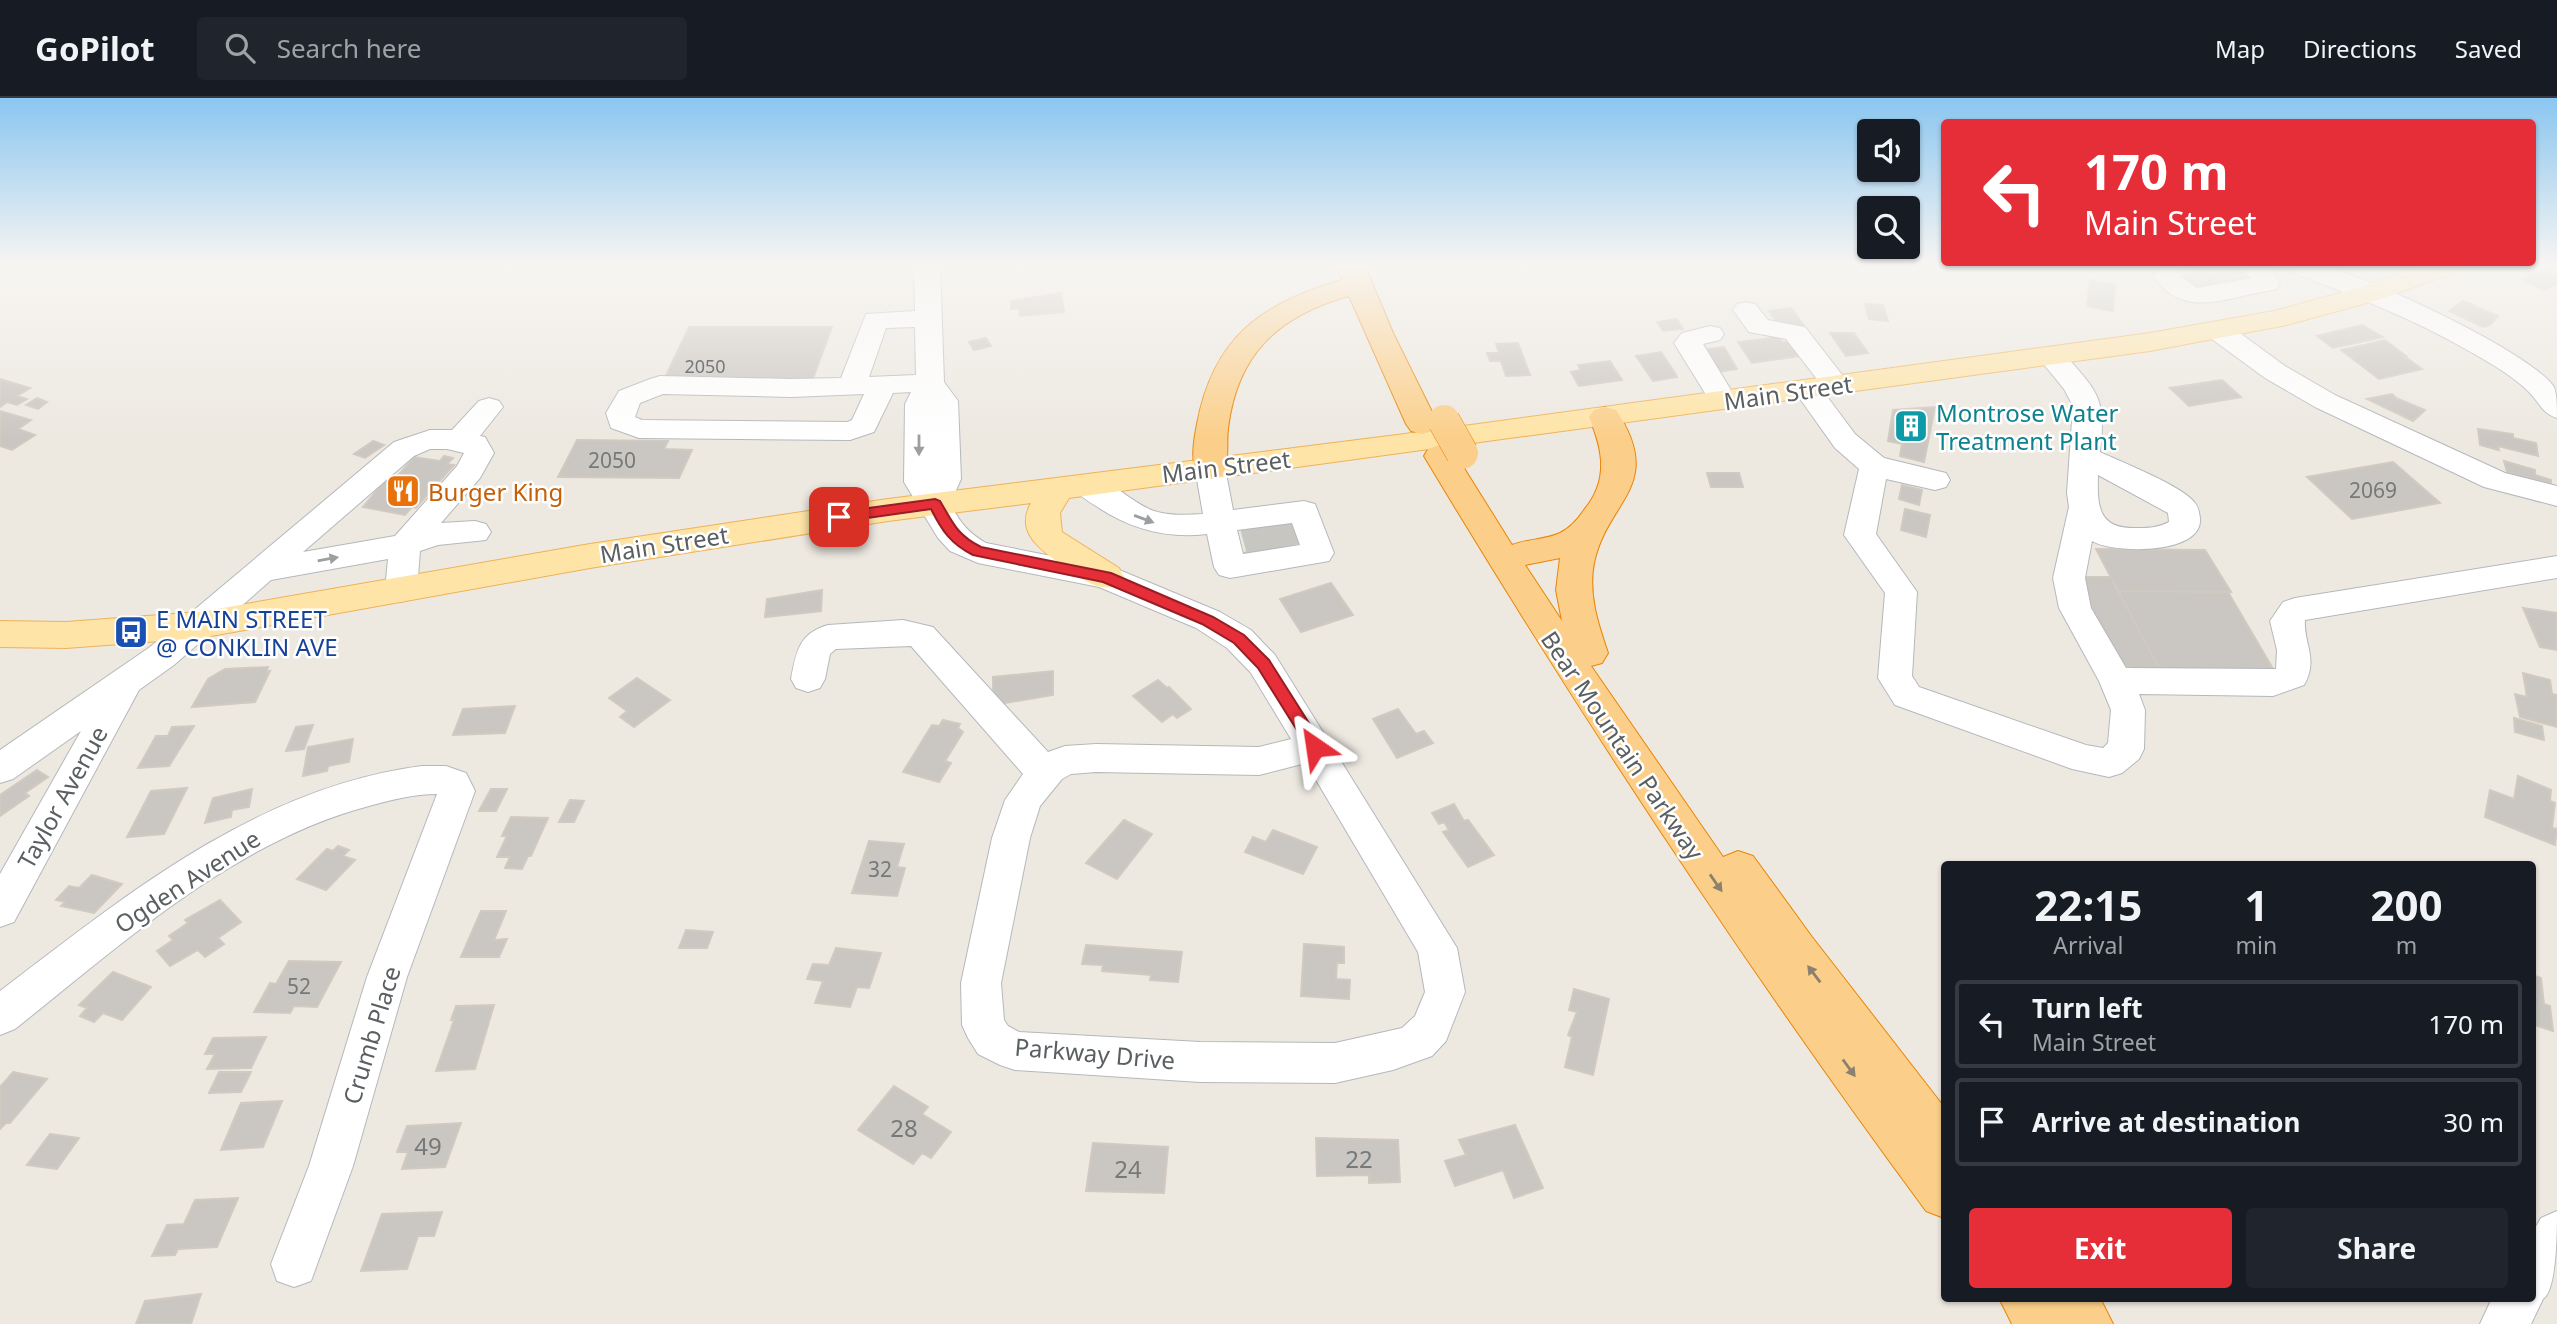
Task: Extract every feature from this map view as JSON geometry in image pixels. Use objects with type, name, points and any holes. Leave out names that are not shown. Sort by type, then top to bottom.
[{"type":"highway","points":[[1210,468],[1210,428],[1215,400],[1226,370],[1242,348],[1268,323]]},
{"type":"highway","name":"Bear Mountain Parkway","points":[[1375,323],[1378,333],[1442,438],[1566,659],[1682,835],[1778,972],[1941,1190]]},
{"type":"highway","points":[[1525,553],[1560,546],[1581,536],[1611,499],[1620,475],[1618,451],[1605,417]]},
{"type":"highway","name":"Bear Mountain Parkway","points":[[1442,438],[1525,553],[1589,653],[1796,951],[1941,1141]]},
{"type":"highway","points":[[1589,528],[1578,551],[1573,578],[1576,609],[1589,653]]},
{"type":"highway","points":[[2028,1302],[2045,1324]]},
{"type":"highway","points":[[2069,1302],[2087,1324]]},
{"type":"main road","name":"Main Street","points":[[0,634],[66,635],[200,625],[631,549],[935,504],[1605,417],[2051,356],[2261,323]]},
{"type":"main road","points":[[1072,486],[1042,514],[1044,533],[1050,540],[1106,577]]},
{"type":"street","points":[[852,386],[874,323]]},
{"type":"street","points":[[882,385],[864,426],[850,431],[639,429],[621,422],[620,413],[629,397],[660,385],[791,388],[930,383],[928,323]]},
{"type":"street","points":[[1757,323],[1759,326],[1795,333],[1845,441],[1874,466],[1935,480]]},
{"type":"street","points":[[2433,323],[2484,348],[2513,367],[2555,402]]},
{"type":"street","points":[[2219,331],[2275,372],[2325,401],[2495,480],[2557,496]]},
{"type":"street","points":[[1710,334],[1692,339],[1688,343],[1723,400]]},
{"type":"street","points":[[1874,466],[1860,536],[1901,592],[1895,678],[1907,696],[2085,759],[2109,763],[2126,749],[2127,710],[2116,681],[2075,608],[2068,578],[2083,509],[2084,456],[2089,412],[2084,398],[2051,356]]},
{"type":"street","name":"Parkway Drive","points":[[930,383],[919,404],[919,482],[949,530],[961,543],[978,552],[1106,577],[1208,621],[1239,639],[1263,664],[1315,747],[1437,948],[1445,992],[1431,1028],[1417,1042],[1394,1051],[1335,1063],[1200,1062],[1015,1051],[993,1040],[983,1025],[981,983],[1011,838],[1023,800],[1045,773],[1065,760],[1096,758],[1259,761],[1315,747]]},
{"type":"street","points":[[460,440],[489,407]]},
{"type":"street","points":[[0,769],[124,685],[200,625],[388,459],[417,441],[436,437],[475,444],[479,453],[469,471],[410,538]]},
{"type":"street","points":[[340,502],[370,493],[417,451],[432,446],[463,451],[464,459],[414,519],[401,590]]},
{"type":"street","points":[[2083,509],[2095,530],[2119,539],[2169,537],[2185,526],[2183,508],[2154,490],[2084,456]]},
{"type":"street","points":[[1072,486],[1151,523],[1185,527],[1220,522],[1271,537],[1230,567],[1220,522],[1210,468]]},
{"type":"street","points":[[261,572],[410,538],[475,532]]},
{"type":"street","points":[[2116,681],[2273,682],[2292,676],[2294,650],[2287,621],[2295,610],[2557,567]]},
{"type":"street","points":[[808,679],[814,648],[828,637],[903,632],[921,636],[1045,773]]},
{"type":"street","name":"Taylor Avenue","points":[[0,909],[124,685]]},
{"type":"street","name":"Ogden Avenue","points":[[0,1016],[106,934],[223,853],[266,828],[319,806],[370,790],[414,782],[444,780],[453,783],[457,791],[451,807]]},
{"type":"street","name":"Crumb Place","points":[[294,1264],[331,1166],[387,977],[451,807]]},
{"type":"street","points":[[2536,1273],[2557,1234]]},
{"type":"street","points":[[2504,1324],[2518,1302]]},
{"type":"building","points":[[1658,323],[1680,323],[1683,329],[1663,331]]},
{"type":"building","points":[[1778,323],[1802,323],[1804,326],[1781,328]]},
{"type":"building","points":[[2475,323],[2492,323],[2490,325],[2483,327]]},
{"type":"building","points":[[2362,325],[2383,337],[2333,348],[2317,336]]},
{"type":"building","points":[[689,327],[832,327],[812,381],[664,380]]},
{"type":"building","points":[[1830,333],[1854,333],[1868,353],[1846,356]]},
{"type":"building","points":[[1779,337],[1782,342],[1788,342],[1799,356],[1752,363],[1738,342]]},
{"type":"building","points":[[986,338],[991,346],[974,350],[969,342]]},
{"type":"building","points":[[2385,340],[2422,369],[2379,379],[2341,350]]},
{"type":"building","points":[[1518,343],[1530,375],[1506,376],[1501,361],[1490,361],[1487,353],[1499,353],[1496,344]]},
{"type":"building","points":[[1724,347],[1737,369],[1716,372],[1699,350]]},
{"type":"building","points":[[1661,352],[1677,377],[1653,381],[1636,356]]},
{"type":"building","points":[[1610,361],[1622,380],[1579,386],[1571,372],[1581,370],[1578,365]]},
{"type":"building","points":[[0,379],[30,388],[17,396],[27,399],[17,405],[7,402],[0,407]]},
{"type":"building","points":[[2222,380],[2241,397],[2189,406],[2170,388]]},
{"type":"building","points":[[2392,394],[2425,410],[2413,421],[2367,399]]},
{"type":"building","points":[[37,398],[47,402],[38,409],[26,405]]},
{"type":"building","name":"Montrose Water Treatment Plant","points":[[1935,407],[1924,462],[1900,456],[1902,444],[1888,441],[1893,410]]},
{"type":"building","points":[[0,411],[31,420],[18,429],[35,435],[12,450],[0,446]]},
{"type":"building","points":[[2478,429],[2513,434],[2513,438],[2536,443],[2538,456],[2498,446],[2499,450],[2480,445]]},
{"type":"building","points":[[577,440],[668,441],[664,449],[692,450],[679,478],[558,477]]},
{"type":"building","points":[[373,441],[384,445],[365,458],[354,454]]},
{"type":"building","name":"Burger King","points":[[444,456],[453,458],[447,464],[454,465],[416,508],[412,507],[405,515],[363,507],[387,478],[395,479],[414,457],[440,461]]},
{"type":"building","points":[[2504,461],[2535,470],[2535,475],[2551,480],[2551,484],[2507,472]]},
{"type":"building","points":[[2393,462],[2440,503],[2352,519],[2307,477]]},
{"type":"building","points":[[1707,473],[1739,473],[1743,487],[1711,487]]},
{"type":"building","points":[[1902,485],[1922,490],[1919,505],[1899,499]]},
{"type":"building","points":[[1905,509],[1930,515],[1926,537],[1901,530]]},
{"type":"building","points":[[2096,549],[2205,550],[2231,592],[2118,591]]},
{"type":"building","points":[[2081,577],[2111,577],[2161,672],[2130,671],[2128,667],[2121,666],[2082,589],[2087,589]]},
{"type":"building","points":[[1331,583],[1353,615],[1301,632],[1280,599]]},
{"type":"building","points":[[822,590],[821,611],[765,617],[767,599]]},
{"type":"building","points":[[2118,591],[2228,592],[2276,674],[2161,672]]},
{"type":"building","points":[[2523,608],[2557,613],[2557,650],[2540,647]]},
{"type":"building","points":[[268,667],[266,672],[270,671],[255,702],[192,707],[208,679],[225,669]]},
{"type":"building","points":[[1053,671],[1053,695],[993,705],[993,677]]},
{"type":"building","points":[[2523,673],[2550,680],[2552,694],[2557,695],[2557,727],[2520,717],[2515,694],[2527,697]]},
{"type":"building","points":[[637,678],[670,700],[634,727],[620,717],[627,711],[609,698]]},
{"type":"building","points":[[1158,680],[1191,709],[1177,718],[1173,714],[1162,722],[1133,696]]},
{"type":"building","points":[[515,706],[505,733],[453,735],[463,709]]},
{"type":"building","points":[[1398,709],[1416,734],[1424,731],[1433,743],[1397,758],[1373,719]]},
{"type":"building","points":[[2514,718],[2542,726],[2544,740],[2515,732]]},
{"type":"building","points":[[943,720],[960,724],[958,728],[963,732],[945,761],[951,763],[939,782],[903,772],[932,725],[939,726]]},
{"type":"building","points":[[313,725],[304,749],[286,751],[296,727]]},
{"type":"building","points":[[194,726],[169,766],[138,768],[156,736],[168,736],[172,727]]},
{"type":"building","points":[[353,739],[349,762],[328,766],[327,771],[303,776],[308,747]]},
{"type":"building","points":[[37,770],[48,777],[25,793],[29,796],[0,816],[0,795]]},
{"type":"building","points":[[2518,776],[2551,790],[2550,801],[2555,803],[2552,828],[2557,829],[2555,845],[2485,817],[2490,790],[2514,799]]},
{"type":"building","points":[[187,788],[164,834],[127,837],[151,791]]},
{"type":"building","points":[[252,789],[249,807],[232,810],[231,817],[205,823],[213,798]]},
{"type":"building","points":[[491,789],[507,789],[496,811],[479,811]]},
{"type":"building","points":[[570,800],[584,801],[574,822],[559,822]]},
{"type":"building","points":[[1454,804],[1464,821],[1468,820],[1494,855],[1468,867],[1443,832],[1449,830],[1444,822],[1439,824],[1432,813]]},
{"type":"building","points":[[511,817],[548,818],[531,856],[528,856],[522,869],[505,868],[510,857],[497,857],[507,836],[502,836]]},
{"type":"building","points":[[1124,820],[1152,834],[1117,879],[1086,863]]},
{"type":"building","points":[[1273,830],[1317,847],[1303,874],[1245,852],[1253,837],[1266,842]]},
{"type":"building","points":[[869,841],[904,844],[897,867],[905,868],[897,896],[852,893]]},
{"type":"building","points":[[338,846],[349,850],[343,856],[355,860],[326,890],[297,879],[327,849],[333,851]]},
{"type":"building","points":[[92,875],[122,884],[94,913],[61,906],[65,902],[56,900],[69,886],[79,888]]},
{"type":"building","points":[[220,900],[241,922],[218,938],[224,944],[205,957],[198,950],[170,966],[157,951],[173,940],[169,936],[188,923],[185,920]]},
{"type":"building","points":[[481,911],[506,911],[494,940],[507,939],[499,957],[461,957]]},
{"type":"building","points":[[686,930],[713,932],[707,948],[679,948]]},
{"type":"building","points":[[1304,944],[1344,947],[1344,963],[1337,963],[1336,979],[1350,980],[1349,999],[1301,996]]},
{"type":"building","points":[[1086,945],[1182,952],[1178,982],[1150,980],[1151,975],[1102,971],[1103,965],[1082,964]]},
{"type":"building","points":[[836,948],[881,953],[869,988],[857,987],[850,1007],[815,1003],[823,981],[807,979],[813,964],[829,965]]},
{"type":"building","points":[[289,961],[341,962],[317,1007],[294,1006],[290,1013],[254,1012],[270,983],[276,984]]},
{"type":"building","points":[[113,972],[151,987],[122,1020],[103,1013],[94,1022],[80,1016],[87,1008],[79,1005]]},
{"type":"building","points":[[113,972],[151,987],[122,1020],[103,1013],[94,1022],[80,1016],[87,1008],[79,1005]]},
{"type":"building","points":[[2536,976],[2541,978],[2544,1004],[2550,1006],[2553,1031],[2536,1025]]},
{"type":"building","points":[[1574,989],[1609,999],[1593,1075],[1565,1067],[1572,1037],[1568,1035],[1577,1012],[1569,1010]]},
{"type":"building","points":[[494,1005],[475,1069],[436,1071],[454,1020],[451,1020],[456,1006]]},
{"type":"building","points":[[266,1037],[251,1068],[207,1069],[215,1054],[205,1054],[213,1038]]},
{"type":"building","points":[[266,1037],[251,1068],[207,1069],[215,1054],[205,1054],[213,1038]]},
{"type":"building","points":[[13,1072],[47,1079],[10,1123],[0,1129],[0,1087]]},
{"type":"building","points":[[13,1072],[47,1079],[10,1123],[0,1129],[0,1087]]},
{"type":"building","points":[[219,1072],[251,1072],[241,1092],[209,1093]]},
{"type":"building","points":[[219,1072],[251,1072],[241,1092],[209,1093]]},
{"type":"building","points":[[894,1086],[928,1107],[922,1114],[951,1132],[931,1158],[922,1153],[913,1164],[858,1130]]},
{"type":"building","points":[[282,1101],[263,1147],[221,1150],[241,1103]]},
{"type":"building","points":[[282,1101],[263,1147],[221,1150],[241,1103]]},
{"type":"building","points":[[461,1123],[445,1167],[402,1169],[408,1152],[397,1152],[407,1126]]},
{"type":"building","points":[[1515,1125],[1543,1188],[1514,1198],[1503,1170],[1455,1186],[1445,1161],[1466,1155],[1459,1140]]},
{"type":"building","points":[[50,1134],[79,1138],[57,1169],[27,1165]]},
{"type":"building","points":[[50,1134],[79,1138],[57,1169],[27,1165]]},
{"type":"building","points":[[1316,1138],[1398,1140],[1400,1182],[1369,1183],[1369,1175],[1317,1176]]},
{"type":"building","points":[[1093,1143],[1168,1147],[1164,1193],[1086,1191]]},
{"type":"building","points":[[238,1198],[217,1247],[178,1249],[175,1255],[152,1256],[167,1225],[184,1224],[195,1200]]},
{"type":"building","points":[[238,1198],[217,1247],[178,1249],[175,1255],[152,1256],[167,1225],[184,1224],[195,1200]]},
{"type":"building","points":[[442,1212],[434,1236],[418,1236],[407,1269],[361,1271],[382,1214]]},
{"type":"building","points":[[442,1212],[434,1236],[418,1236],[407,1269],[361,1271],[382,1214]]},
{"type":"building","points":[[201,1294],[191,1324],[136,1324],[145,1301]]},
{"type":"building","points":[[201,1294],[191,1324],[136,1324],[145,1301]]},
{"type":"tunnel","points":[[1280,520],[1288,549]]},
{"type":"tunnel","points":[[1253,523],[1260,549]]},
{"type":"tunnel","points":[[1259,547],[1261,553]]},
{"type":"place","name":"Montrose Water Treatment Plant","points":[[1911,426]]},
{"type":"place","name":"Burger King","points":[[403,491]]},
{"type":"place","name":"E MAIN STREET @ CONKLIN AVE","points":[[131,632]]},
{"type":"route","points":[[839,517],[935,504],[949,530],[961,543],[978,552],[1106,577],[1208,621],[1239,639],[1263,664],[1315,747]]}]
